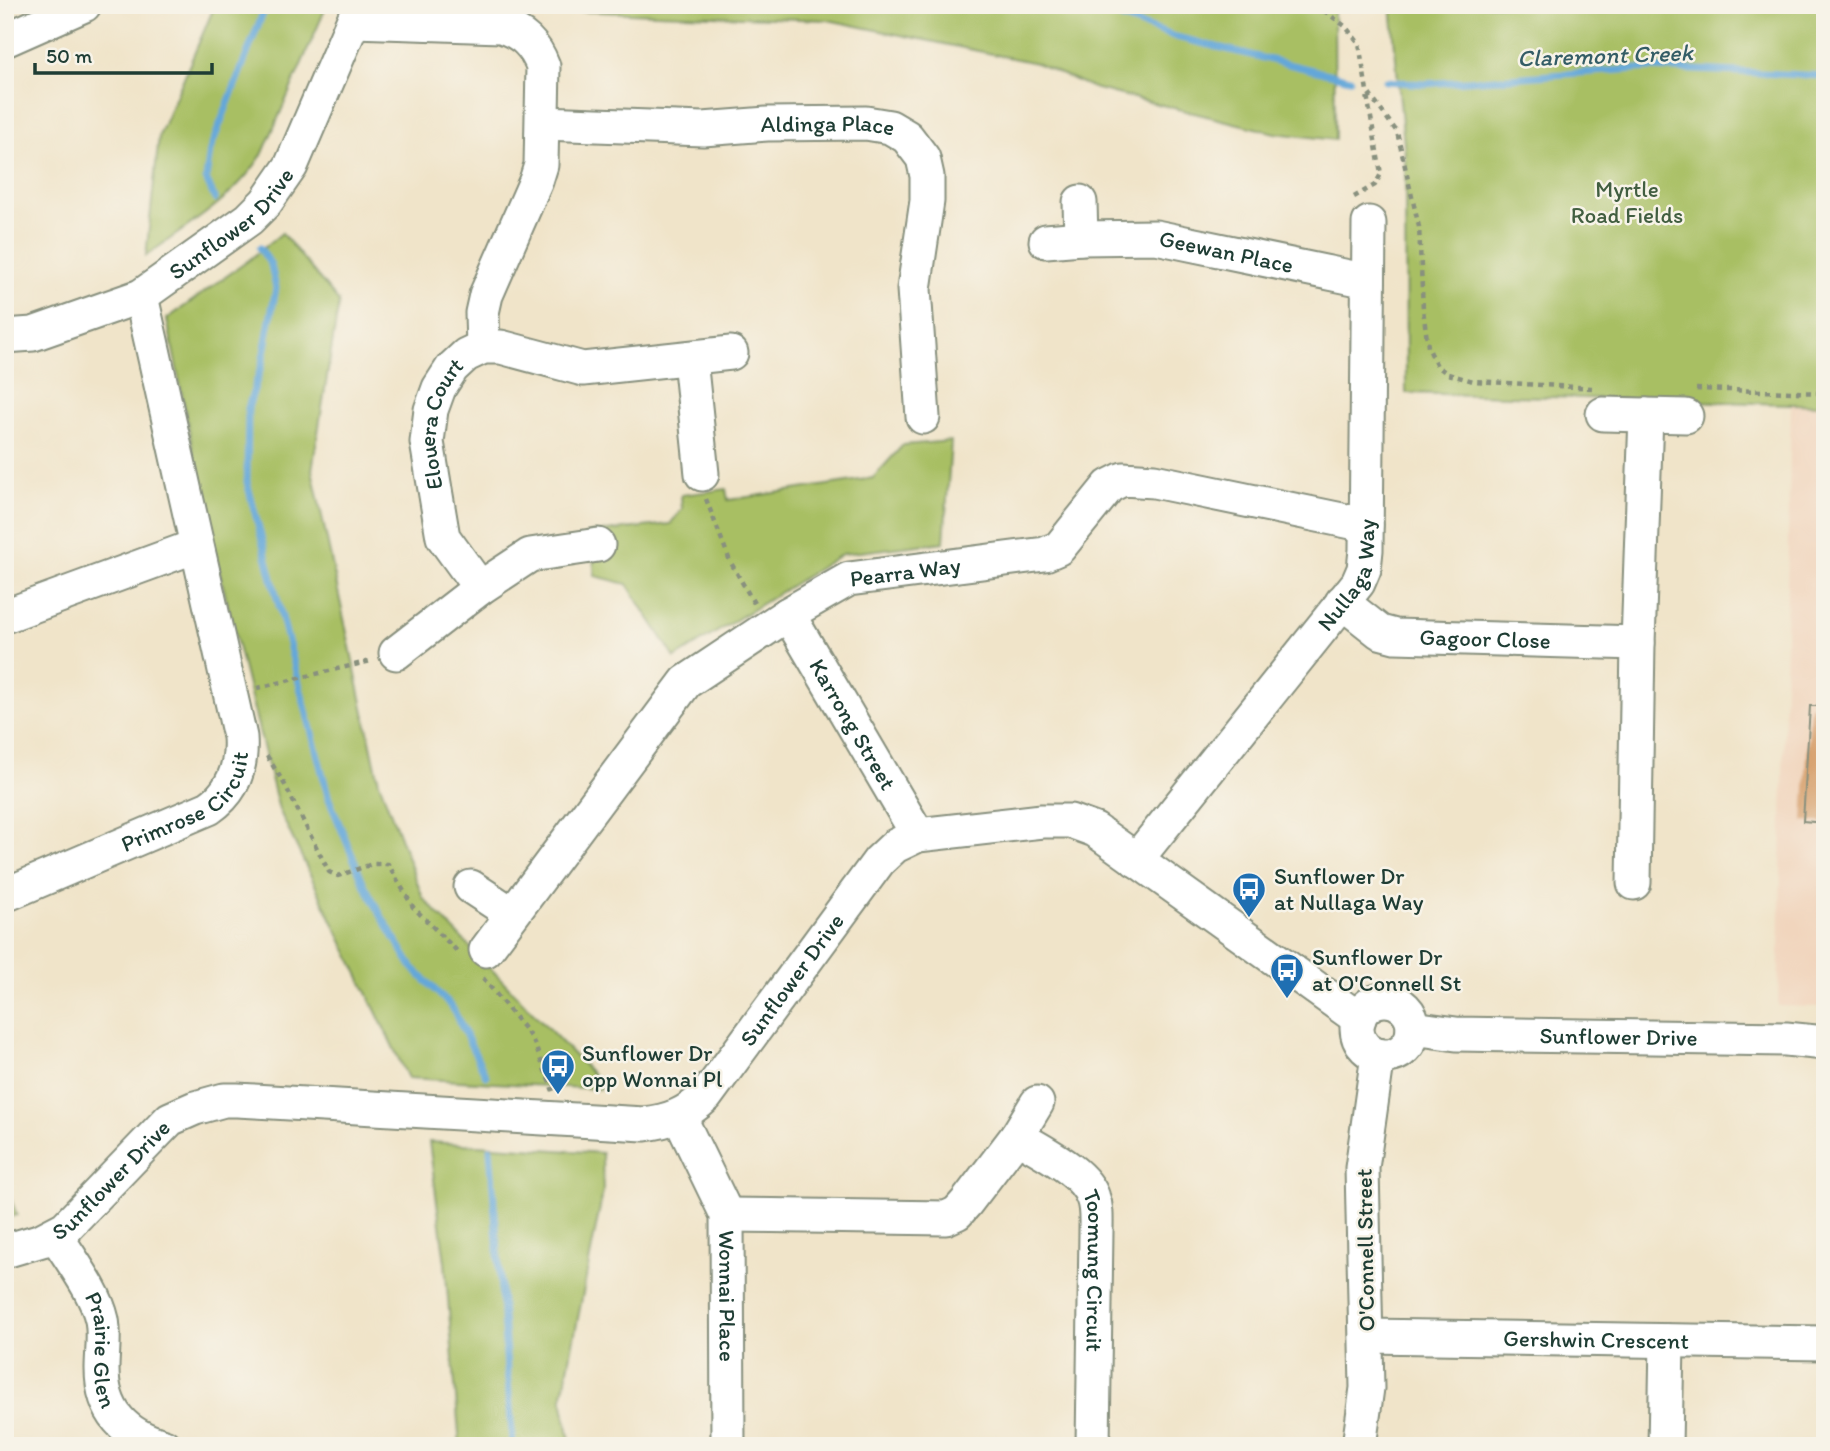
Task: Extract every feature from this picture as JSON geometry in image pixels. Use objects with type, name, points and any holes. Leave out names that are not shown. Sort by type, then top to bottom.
[{"type":"street","points":[[5,40],[84,5]]},
{"type":"street","points":[[357,13],[501,26],[522,35],[538,53],[543,66],[543,123],[539,173],[483,304],[483,347]]},
{"type":"street","name":"Sunflower Drive","points":[[5,336],[33,334],[141,296],[249,219],[266,202],[291,166],[357,13]]},
{"type":"street","name":"Aldinga Place","points":[[543,123],[703,129],[767,124],[866,123],[890,127],[907,137],[923,158],[927,176],[927,201],[914,289],[923,417]]},
{"type":"street","points":[[1080,202],[1081,237]]},
{"type":"street","name":"Nullaga Way","points":[[1136,860],[1358,583],[1364,569],[1368,281],[1360,214]]},
{"type":"street","name":"Geewan Place","points":[[1046,241],[1081,237],[1156,237],[1368,281]]},
{"type":"street","name":"Primrose Circuit","points":[[5,895],[217,803],[232,783],[240,766],[240,737],[141,296]]},
{"type":"street","name":"Elouera Court","points":[[480,588],[443,537],[428,434],[431,410],[446,377],[466,355],[483,347],[518,350],[583,369],[732,353]]},
{"type":"street","points":[[690,359],[702,474]]},
{"type":"street","points":[[1600,401],[1646,415],[1687,402]]},
{"type":"street","points":[[1634,883],[1638,643],[1646,415]]},
{"type":"street","name":"Pearra Way","points":[[476,960],[686,682],[778,620],[849,579],[1045,554],[1059,548],[1099,495],[1123,479],[1154,481],[1366,525]]},
{"type":"street","points":[[396,653],[480,588],[530,555],[598,545]]},
{"type":"street","points":[[5,616],[196,546]]},
{"type":"street","name":"Gagoor Close","points":[[1342,602],[1380,632],[1395,636],[1638,643]]},
{"type":"street","name":"Karrong Street","points":[[778,620],[918,835]]},
{"type":"street","name":"Sunflower Drive","points":[[5,1251],[55,1234],[74,1221],[170,1119],[224,1100],[645,1124],[679,1116],[692,1110],[706,1096],[879,861],[895,846],[918,835],[1042,821],[1070,821],[1095,830],[1359,1019]]},
{"type":"street","points":[[471,887],[512,914]]},
{"type":"street","points":[[1385,1000],[1408,1012],[1413,1028],[1412,1036],[1402,1050],[1387,1056],[1378,1055],[1363,1045],[1359,1037],[1359,1019],[1369,1005],[1385,1000]]},
{"type":"street","name":"Sunflower Drive","points":[[1413,1028],[1457,1034],[1773,1039],[1825,1043]]},
{"type":"street","name":"O'Connell Street","points":[[1359,1446],[1367,1388],[1362,1168],[1378,1055]]},
{"type":"street","points":[[727,1215],[946,1218],[957,1213],[966,1203],[1017,1136],[1037,1103]]},
{"type":"street","name":"Wonnai Place","points":[[679,1116],[727,1215],[727,1446]]},
{"type":"street","name":"Toomung Circuit","points":[[1017,1136],[1075,1173],[1087,1184],[1093,1197],[1096,1231],[1093,1446]]},
{"type":"street","name":"Prairie Glen","points":[[55,1234],[93,1297],[102,1320],[103,1389],[109,1407],[129,1431],[145,1441],[164,1446]]},
{"type":"street","name":"Gershwin Crescent","points":[[1367,1336],[1825,1343]]},
{"type":"street","points":[[1665,1446],[1667,1341]]},
{"type":"path","points":[[1316,5],[1345,26],[1359,43],[1381,174],[1375,186],[1359,194],[1360,214]]},
{"type":"path","points":[[1367,91],[1397,132],[1419,227],[1423,309],[1428,347],[1437,366],[1448,374],[1473,381],[1600,401]]},
{"type":"path","points":[[1687,402],[1825,393]]},
{"type":"path","points":[[702,474],[707,503],[730,561],[778,620]]},
{"type":"path","points":[[251,690],[352,667],[396,653]]},
{"type":"path","points":[[261,747],[285,785],[329,872],[338,876],[372,864],[388,864],[413,907],[476,960],[534,1043],[553,1091]]},
{"type":"shaded area","points":[[1791,403],[1825,405],[1825,1007],[1778,1006]]},
{"type":"green space","points":[[215,5],[327,5],[263,153],[252,169],[225,198],[146,256],[159,136]]},
{"type":"green space","points":[[408,5],[1334,5],[1335,140],[1275,133],[1093,88],[1036,63],[828,20]]},
{"type":"green space","name":"Myrtle Road Fields","points":[[1391,5],[1825,5],[1825,405],[1406,393],[1405,155]]},
{"type":"green space","points":[[282,233],[339,302],[312,470],[379,782],[423,898],[599,1081],[600,1089],[408,1078],[279,810],[208,526],[167,319]]},
{"type":"green space","points":[[951,441],[944,542],[842,554],[675,658],[627,584],[595,576],[590,533],[670,524],[682,509],[681,495],[726,489],[728,500],[873,478],[903,445]]},
{"type":"green space","points":[[429,1142],[602,1153],[603,1192],[562,1399],[571,1446],[460,1446],[445,1262]]},
{"type":"green space","points":[[5,1185],[17,1215],[5,1219]]},
{"type":"building","points":[[1810,706],[1825,706],[1825,823],[1803,821]]},
{"type":"waterway","points":[[215,199],[206,179],[210,150],[266,5]]},
{"type":"waterway","name":"Claremont Creek","points":[[1085,5],[1176,37],[1350,79]]},
{"type":"waterway","name":"Claremont Creek","points":[[1386,81],[1424,84],[1650,68],[1825,76]]},
{"type":"waterway","points":[[260,248],[271,265],[276,288],[262,364],[248,408],[247,482],[329,799],[364,884],[382,917],[412,967],[452,1007],[486,1076]]},
{"type":"waterway","points":[[490,1149],[513,1446]]},
{"type":"place","name":"Sunflower Dr at Nullaga Way","points":[[1249,919]]},
{"type":"place","name":"Sunflower Dr at O'Connell St","points":[[1287,1000]]},
{"type":"place","name":"Sunflower Dr opp Wonnai Pl","points":[[558,1096]]}]
